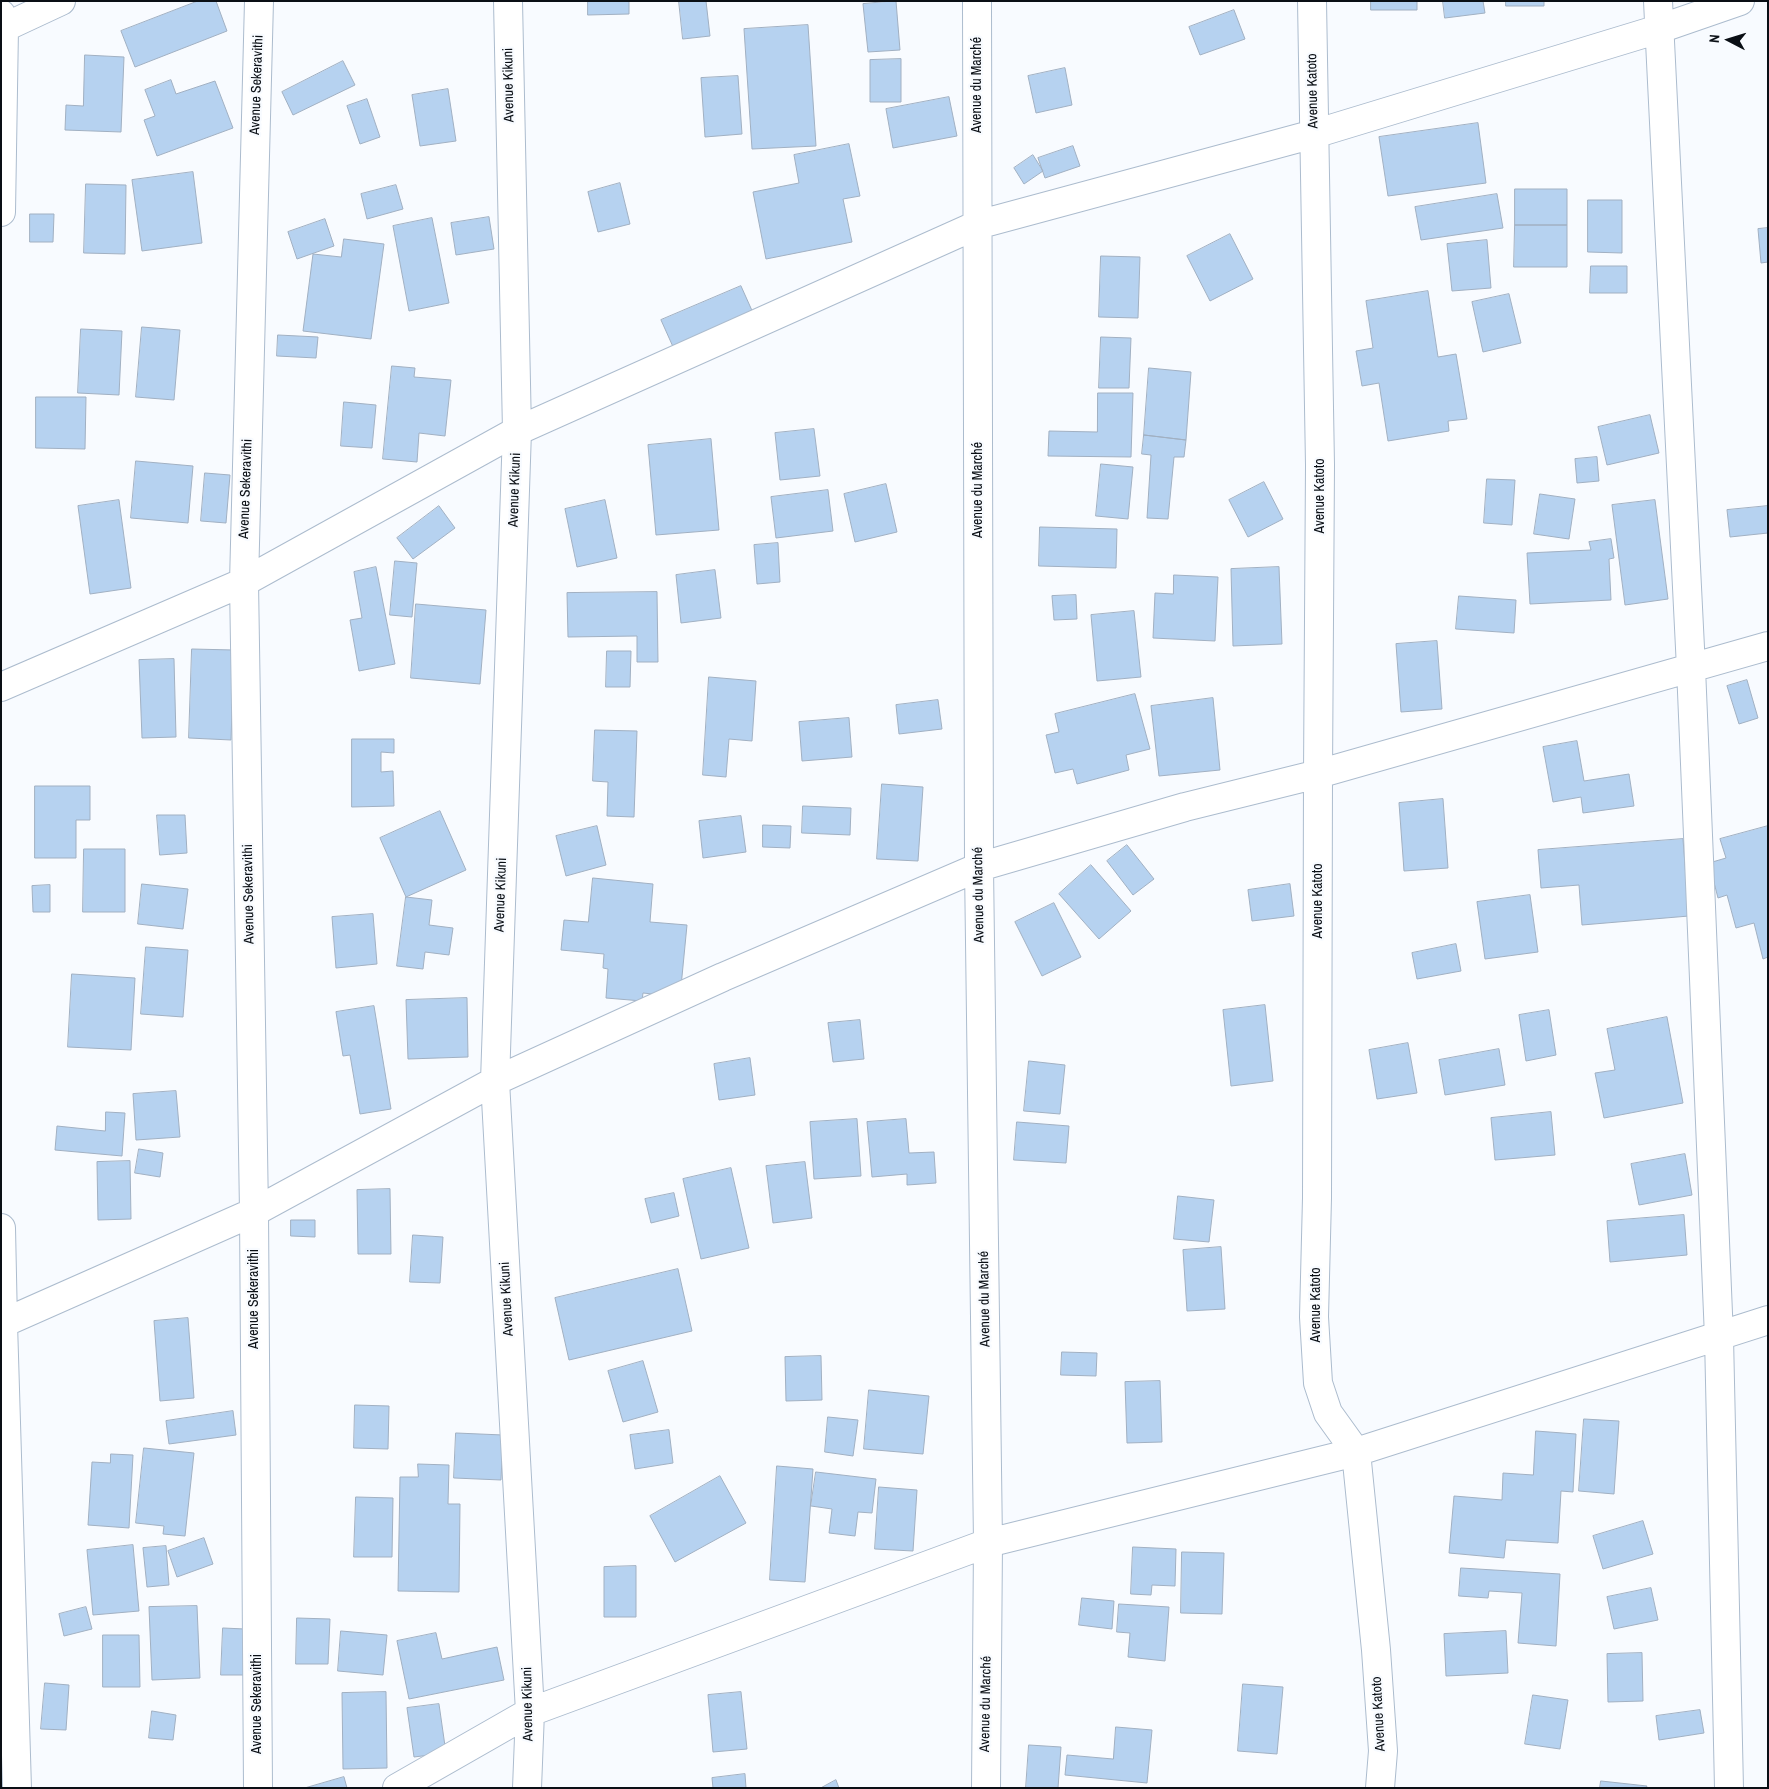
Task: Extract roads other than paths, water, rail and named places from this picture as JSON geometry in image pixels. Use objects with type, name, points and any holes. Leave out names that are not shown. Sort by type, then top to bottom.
[{"type":"street","points":[[1,212],[2,24],[61,1]]},
{"type":"street","name":"Avenue Sekeravithi","points":[[258,1788],[254,1212],[244,582],[259,1]]},
{"type":"street","name":"Avenue Kikuni","points":[[508,1],[517,431],[495,1081],[530,1712],[527,1788]]},
{"type":"street","name":"Avenue du Marché","points":[[977,1],[979,867],[988,1543],[986,1788]]},
{"type":"street","name":"Avenue Katoto","points":[[1312,1],[1320,465],[1317,1198],[1314,1317],[1318,1383],[1328,1413],[1356,1452],[1376,1650],[1382,1751],[1380,1788]]},
{"type":"street","points":[[1658,1],[1691,668],[1719,1336],[1729,1788]]},
{"type":"street","points":[[1,688],[244,582],[517,431],[977,225],[1314,134],[1659,29],[1740,1]]},
{"type":"street","points":[[2,1323],[254,1212],[495,1081],[723,976],[979,867],[1185,807],[1318,774],[1768,646]]},
{"type":"street","points":[[1,1228],[2,1323],[17,1788]]},
{"type":"street","points":[[397,1788],[530,1712],[988,1543],[1356,1452],[1768,1320]]}]
